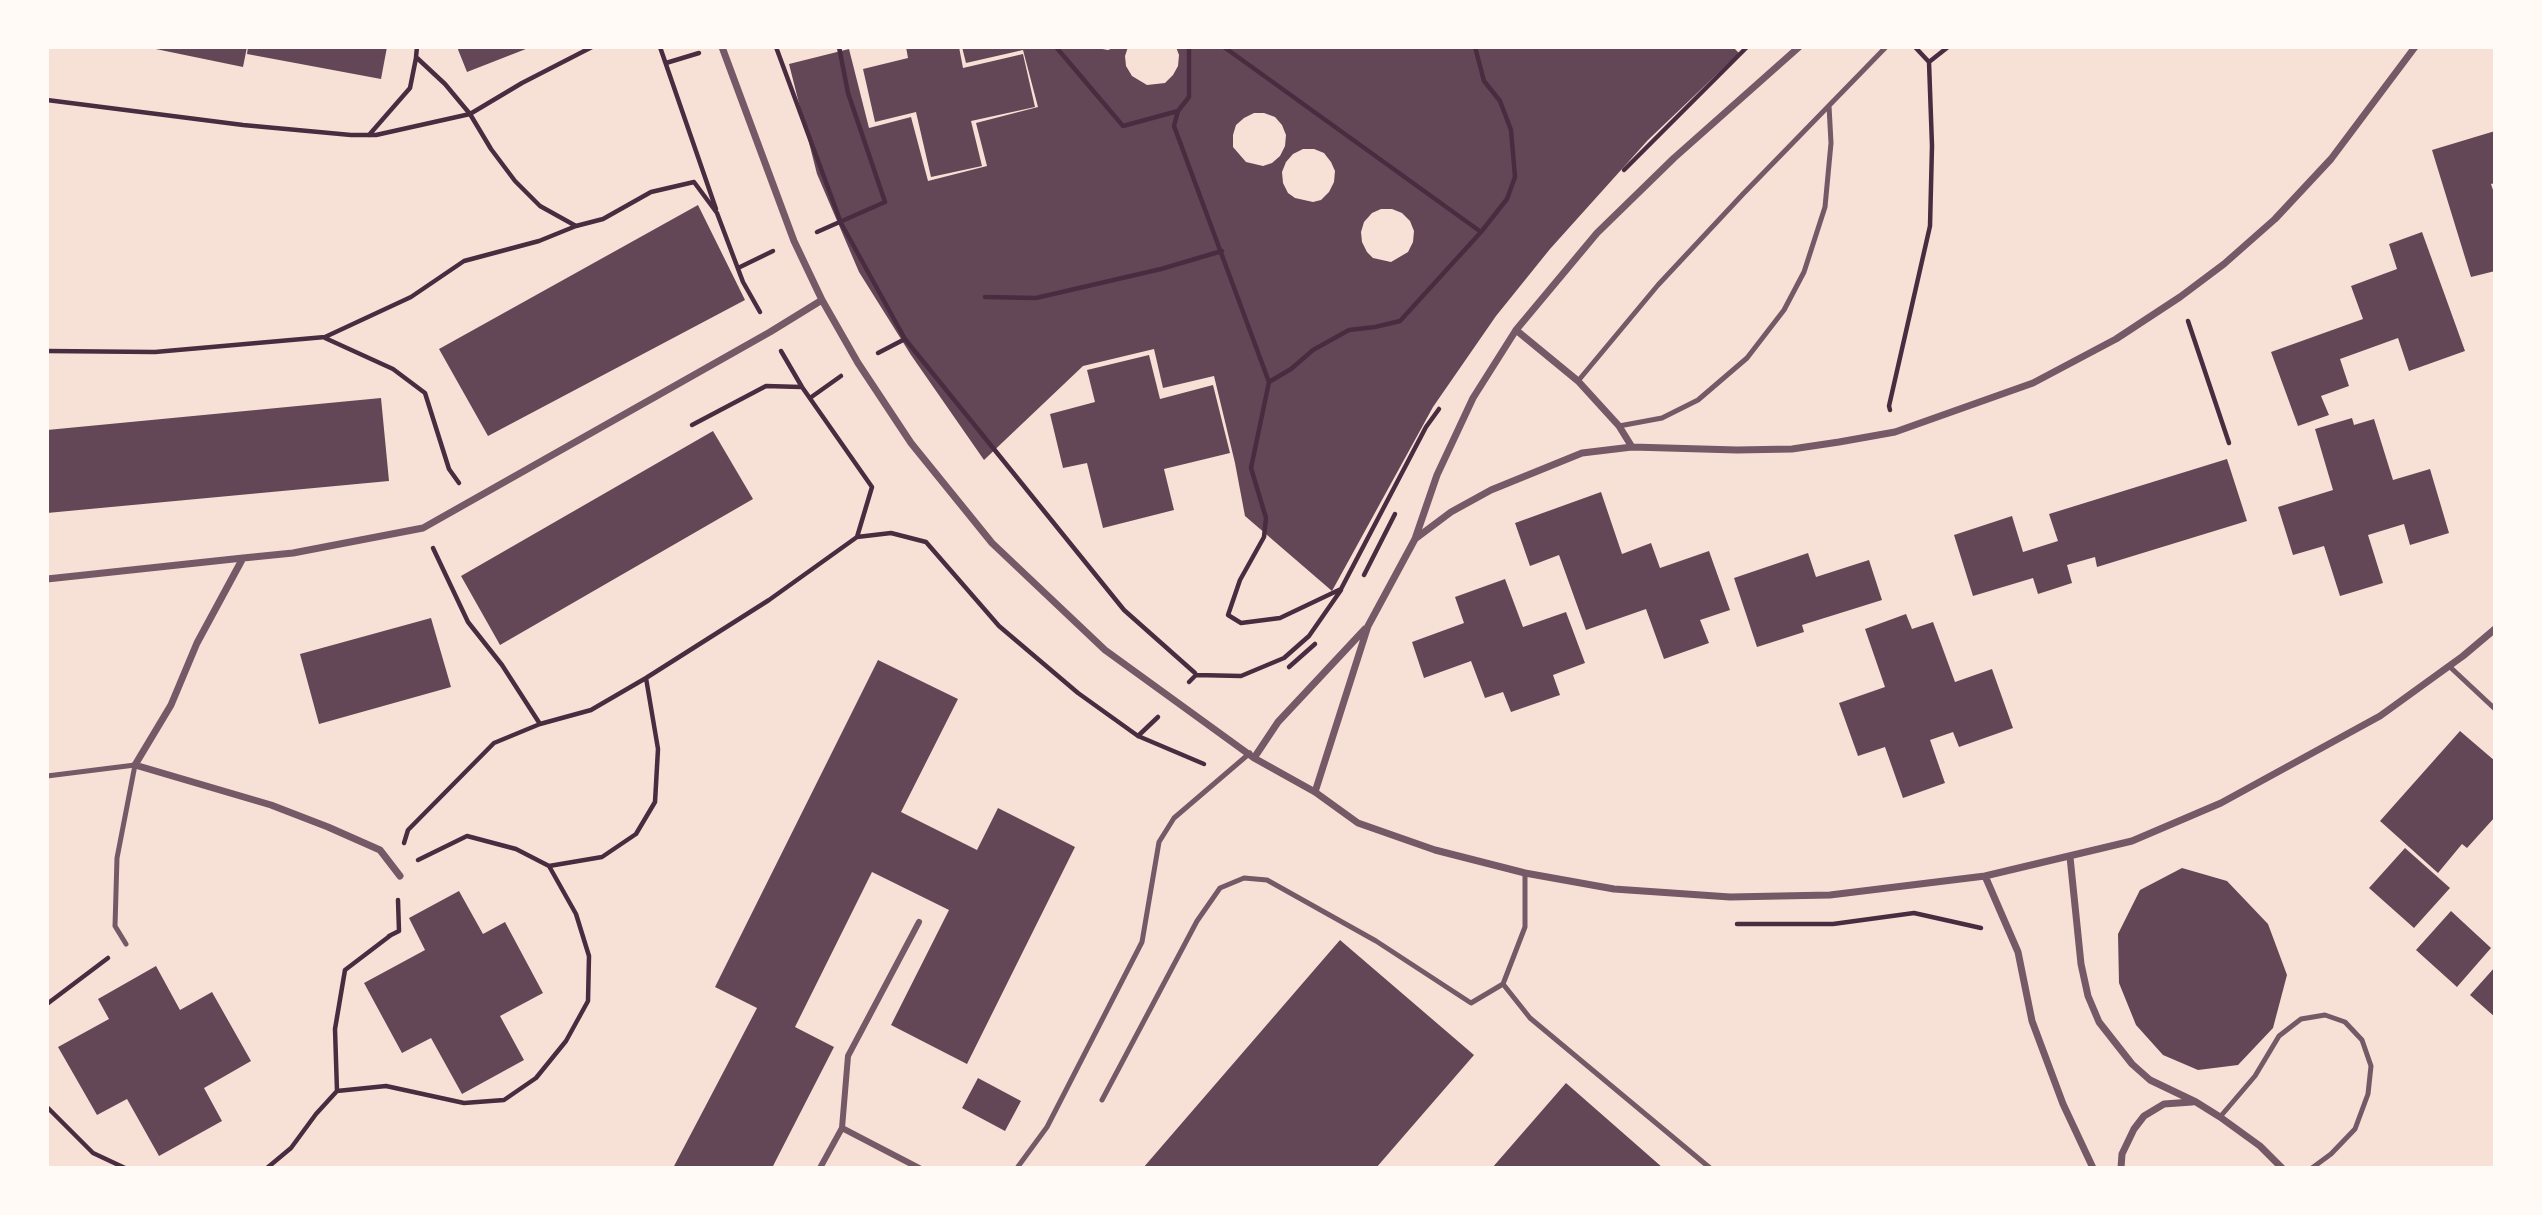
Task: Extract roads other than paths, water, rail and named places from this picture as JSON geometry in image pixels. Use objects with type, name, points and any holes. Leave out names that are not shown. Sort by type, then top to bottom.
[{"type":"street","points":[[722,47],[794,241],[822,300],[858,363],[911,443],[992,542],[1105,650],[1171,700],[1252,755],[1315,792],[1358,823],[1435,850],[1525,873],[1614,889],[1730,897],[1830,895],[1985,876],[2132,841],[2221,803],[2380,716],[2495,629]]},
{"type":"street","points":[[1315,792],[1368,625],[1415,539],[1437,475],[1473,398],[1516,330],[1597,233],[1674,158],[1799,47]]},
{"type":"street","points":[[1415,539],[1451,512],[1491,490],[1582,453],[1632,447],[1792,449],[1895,432],[2034,383],[2116,340],[2224,264],[2275,219],[2331,159],[2415,47]]},
{"type":"street","points":[[47,579],[293,553],[423,528],[771,332],[822,300]]},
{"type":"street","points":[[1516,330],[1578,381],[1619,426],[1632,447]]},
{"type":"street","points":[[243,558],[197,643],[171,705],[135,765],[271,805],[328,827],[380,850],[399,874]]},
{"type":"street","points":[[1252,755],[1278,722],[1368,625]]},
{"type":"street","points":[[2070,857],[2081,964],[2088,996],[2099,1022],[2132,1064],[2150,1080],[2220,1116],[2260,1146],[2282,1168]]},
{"type":"street","points":[[1985,876],[2018,952],[2032,1021],[2063,1104],[2094,1168]]},
{"type":"street","points":[[820,1168],[842,1128],[848,1056],[919,922]]},
{"type":"street","points":[[2121,1168],[2122,1154],[2134,1129],[2144,1116],[2164,1104],[2196,1102]]},
{"type":"street","points":[[842,1128],[919,1168]]},
{"type":"lane","points":[[1578,381],[1658,285],[1886,47]]},
{"type":"lane","points":[[1619,426],[1662,418],[1698,400],[1747,358],[1784,310],[1804,272],[1825,208],[1831,143],[1829,106]]},
{"type":"lane","points":[[2449,666],[2495,709]]},
{"type":"lane","points":[[1017,1168],[1047,1127],[1142,942],[1159,842],[1174,818],[1252,755]]},
{"type":"lane","points":[[47,776],[135,765],[117,858],[115,926],[125,944]]},
{"type":"lane","points":[[1102,1100],[1197,922],[1220,888],[1244,878],[1267,880],[1376,941],[1471,1003],[1503,984],[1525,927],[1525,873]]},
{"type":"lane","points":[[1503,984],[1531,1018],[1710,1168]]},
{"type":"lane","points":[[2220,1116],[2255,1076],[2278,1036],[2301,1019],[2325,1015],[2345,1022],[2362,1040],[2371,1066],[2368,1094],[2355,1129],[2331,1154],[2312,1168]]}]
